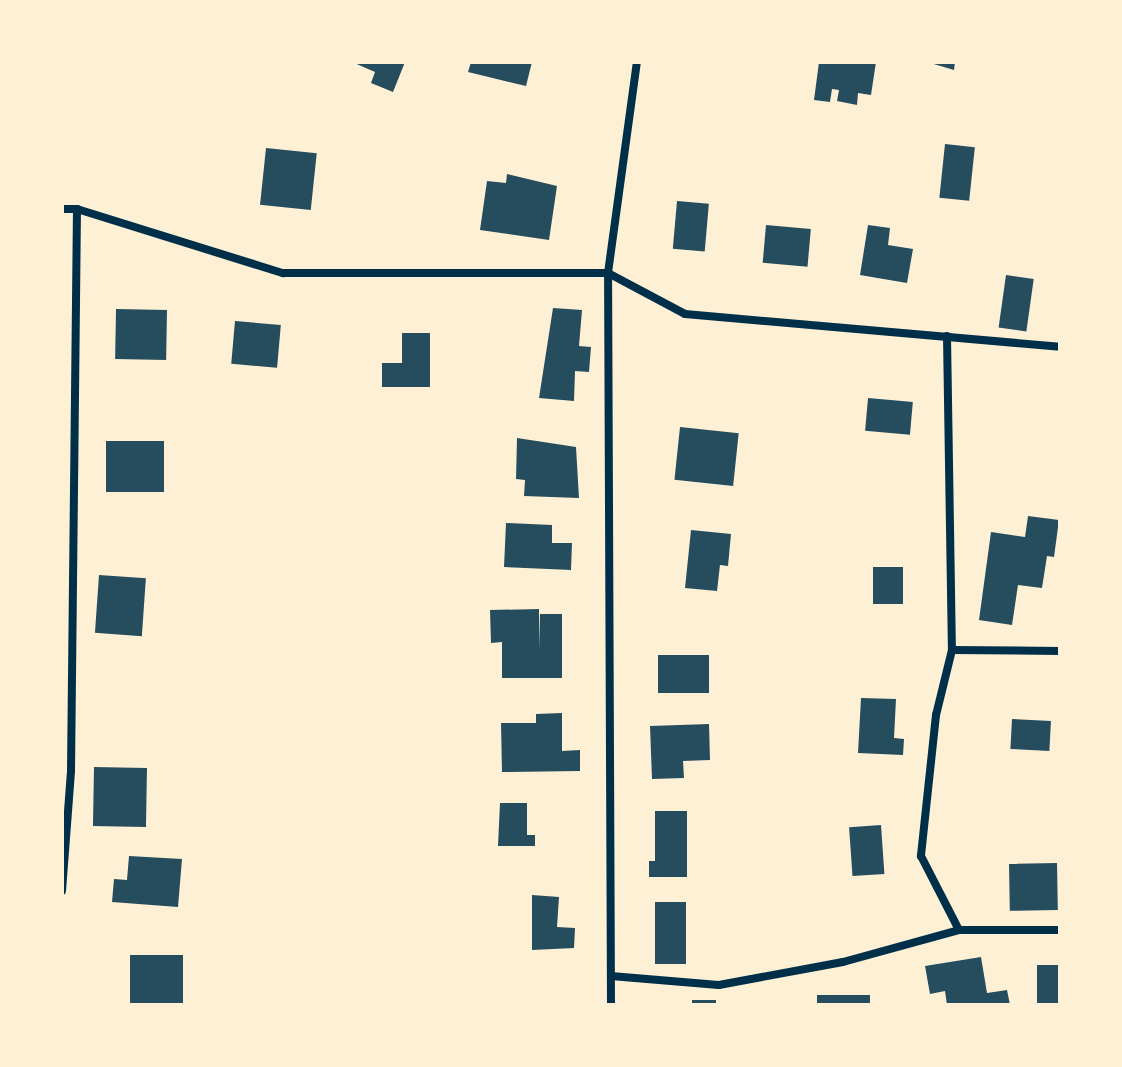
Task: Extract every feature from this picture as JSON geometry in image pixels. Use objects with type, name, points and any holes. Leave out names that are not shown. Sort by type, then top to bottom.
[{"type":"street","points":[[611,1005],[608,273],[637,62]]},
{"type":"street","points":[[62,209],[77,209],[283,273],[608,273],[685,314],[1060,347]]},
{"type":"street","points":[[62,891],[71,771],[77,209]]},
{"type":"street","points":[[947,336],[952,650],[936,715],[921,856],[959,930]]},
{"type":"street","points":[[952,650],[1060,651]]},
{"type":"street","points":[[611,976],[719,985],[843,962],[959,930],[1060,930]]},
{"type":"building","points":[[352,62],[405,62],[393,92],[371,83],[375,72]]},
{"type":"building","points":[[471,62],[532,62],[526,86],[468,72]]},
{"type":"building","points":[[819,62],[876,62],[871,95],[858,93],[857,105],[837,101],[839,90],[832,89],[830,102],[814,100]]},
{"type":"building","points":[[927,62],[955,62],[954,70]]},
{"type":"building","points":[[945,144],[975,147],[969,201],[939,198]]},
{"type":"building","points":[[266,148],[317,153],[311,210],[260,205]]},
{"type":"building","points":[[507,174],[557,186],[549,240],[480,230],[487,181],[506,183]]},
{"type":"building","points":[[677,201],[709,204],[705,252],[673,249]]},
{"type":"building","points":[[766,225],[811,229],[808,267],[763,263]]},
{"type":"building","points":[[868,225],[890,228],[888,245],[913,249],[907,283],[860,275]]},
{"type":"building","points":[[1006,275],[1034,279],[1026,331],[999,327]]},
{"type":"building","points":[[553,308],[582,310],[579,346],[591,347],[589,372],[575,371],[574,401],[539,398]]},
{"type":"building","points":[[116,309],[167,310],[166,360],[115,359]]},
{"type":"building","points":[[235,321],[281,325],[277,368],[231,364]]},
{"type":"building","points":[[402,333],[430,333],[430,387],[382,387],[382,363],[402,363]]},
{"type":"building","points":[[868,398],[913,402],[910,435],[865,431]]},
{"type":"building","points":[[680,427],[739,433],[733,486],[674,480]]},
{"type":"building","points":[[517,438],[576,447],[579,498],[524,496],[525,480],[516,479]]},
{"type":"building","points":[[106,441],[164,441],[164,492],[106,492]]},
{"type":"building","points":[[1028,516],[1059,520],[1054,557],[1047,556],[1042,588],[1018,585],[1012,625],[979,620],[991,532],[1025,537]]},
{"type":"building","points":[[506,523],[552,525],[552,543],[572,543],[571,570],[504,567]]},
{"type":"building","points":[[691,530],[731,534],[728,566],[720,565],[717,591],[685,588]]},
{"type":"building","points":[[873,567],[903,567],[903,604],[873,604]]},
{"type":"building","points":[[99,575],[146,578],[142,636],[95,633]]},
{"type":"building","points":[[539,609],[539,649],[540,614],[562,614],[562,678],[502,678],[502,642],[491,643],[490,610]]},
{"type":"building","points":[[658,655],[709,655],[709,693],[658,693]]},
{"type":"building","points":[[861,698],[896,699],[894,738],[904,739],[903,755],[858,753]]},
{"type":"building","points":[[562,713],[562,751],[580,750],[580,771],[502,772],[501,723],[536,723],[536,714]]},
{"type":"building","points":[[1012,719],[1051,721],[1049,751],[1010,749]]},
{"type":"building","points":[[709,724],[710,760],[683,761],[684,778],[652,779],[650,726]]},
{"type":"building","points":[[94,767],[147,768],[146,827],[93,826]]},
{"type":"building","points":[[500,803],[527,803],[527,835],[535,835],[535,846],[498,846]]},
{"type":"building","points":[[655,811],[687,811],[687,877],[649,877],[649,861],[655,861]]},
{"type":"building","points":[[881,825],[884,874],[852,876],[849,827]]},
{"type":"building","points":[[129,856],[182,859],[178,907],[112,902],[114,879],[127,880]]},
{"type":"building","points":[[1057,863],[1058,910],[1010,911],[1009,864]]},
{"type":"building","points":[[532,895],[559,897],[557,927],[575,928],[574,948],[532,950]]},
{"type":"building","points":[[655,902],[686,902],[686,964],[655,964]]},
{"type":"building","points":[[130,955],[183,955],[183,1005],[130,1005]]},
{"type":"building","points":[[981,957],[987,993],[1007,990],[1010,1005],[947,1005],[945,991],[930,994],[925,966]]},
{"type":"building","points":[[1037,965],[1060,965],[1060,1005],[1037,1005]]},
{"type":"building","points":[[817,995],[870,995],[870,1005],[817,1005]]},
{"type":"building","points":[[692,1000],[716,1000],[716,1005],[692,1005]]}]
